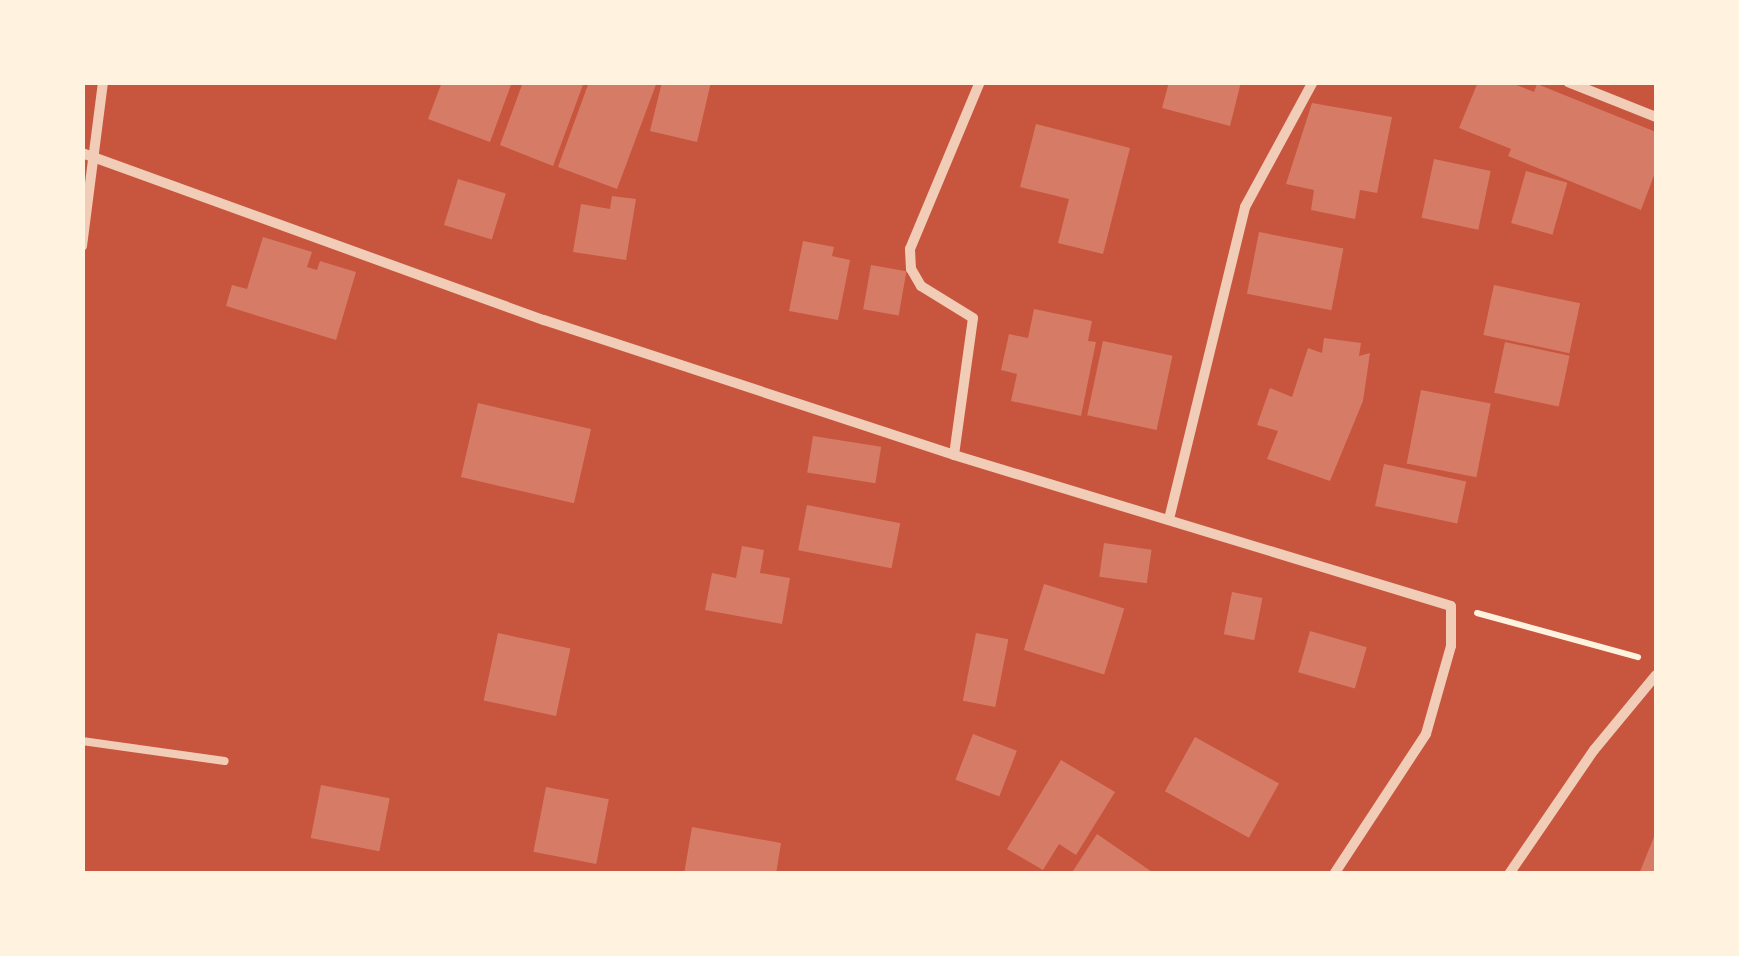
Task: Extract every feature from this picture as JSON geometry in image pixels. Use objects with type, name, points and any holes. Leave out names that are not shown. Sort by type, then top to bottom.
[{"type":"street","points":[[82,246],[103,82]]},
{"type":"street","points":[[954,454],[973,318],[920,286],[910,270],[910,249],[980,82]]},
{"type":"street","points":[[1170,515],[1245,207],[1313,82]]},
{"type":"street","points":[[1568,82],[1656,117]]},
{"type":"street","points":[[82,153],[544,320],[954,454],[1170,515],[1451,606],[1451,646],[1426,734],[1334,874]]},
{"type":"street","points":[[1509,874],[1594,750],[1656,675]]},
{"type":"lane","points":[[82,741],[226,761]]},
{"type":"path","points":[[1451,606],[1656,662]]},
{"type":"building","points":[[442,82],[512,82],[490,142],[428,119]]},
{"type":"building","points":[[523,82],[584,82],[553,166],[500,145]]},
{"type":"building","points":[[589,82],[657,82],[617,189],[558,167]]},
{"type":"building","points":[[662,82],[711,82],[697,142],[650,131]]},
{"type":"building","points":[[1169,82],[1241,82],[1230,126],[1162,108]]},
{"type":"building","points":[[1478,82],[1509,82],[1534,92],[1537,84],[1656,132],[1656,170],[1641,210],[1508,156],[1511,149],[1459,128]]},
{"type":"building","points":[[1312,103],[1392,117],[1377,193],[1360,190],[1355,219],[1311,210],[1314,190],[1286,184]]},
{"type":"building","points":[[1036,124],[1130,148],[1103,254],[1058,243],[1069,199],[1020,187]]},
{"type":"building","points":[[1434,159],[1491,171],[1478,230],[1422,218]]},
{"type":"building","points":[[1526,171],[1567,183],[1552,235],[1511,223]]},
{"type":"building","points":[[458,179],[506,194],[492,240],[444,225]]},
{"type":"building","points":[[612,196],[636,199],[626,260],[573,252],[581,204],[610,209]]},
{"type":"building","points":[[1259,232],[1343,248],[1331,310],[1247,294]]},
{"type":"building","points":[[263,237],[312,252],[307,267],[317,270],[320,261],[356,272],[336,340],[226,306],[232,285],[247,289]]},
{"type":"building","points":[[803,241],[834,247],[832,256],[850,260],[838,320],[789,311]]},
{"type":"building","points":[[871,265],[906,271],[899,316],[863,309]]},
{"type":"building","points":[[1494,285],[1580,303],[1569,353],[1483,335]]},
{"type":"building","points":[[1034,309],[1092,321],[1088,341],[1096,342],[1081,416],[1011,401],[1017,374],[1001,370],[1009,334],[1028,338]]},
{"type":"building","points":[[1324,338],[1361,343],[1359,356],[1370,353],[1363,401],[1330,481],[1267,459],[1278,431],[1257,425],[1270,388],[1292,397],[1308,348],[1322,353]]},
{"type":"building","points":[[1103,341],[1172,356],[1157,430],[1087,415]]},
{"type":"building","points":[[1505,342],[1570,356],[1559,407],[1494,393]]},
{"type":"building","points":[[1421,390],[1491,404],[1476,477],[1407,464]]},
{"type":"building","points":[[478,403],[591,429],[574,503],[461,477]]},
{"type":"building","points":[[813,436],[881,447],[875,483],[807,473]]},
{"type":"building","points":[[1384,464],[1466,481],[1457,524],[1375,506]]},
{"type":"building","points":[[807,505],[900,523],[891,568],[798,550]]},
{"type":"building","points":[[1104,543],[1152,550],[1147,583],[1099,577]]},
{"type":"building","points":[[742,546],[764,550],[760,573],[790,578],[782,624],[705,610],[712,573],[736,578]]},
{"type":"building","points":[[1044,584],[1124,609],[1104,675],[1024,650]]},
{"type":"building","points":[[1232,592],[1262,598],[1254,640],[1224,634]]},
{"type":"building","points":[[1310,631],[1367,647],[1355,689],[1298,672]]},
{"type":"building","points":[[498,633],[570,648],[556,716],[484,700]]},
{"type":"building","points":[[976,633],[1008,639],[995,707],[963,701]]},
{"type":"building","points":[[973,734],[1017,751],[999,797],[955,780]]},
{"type":"building","points":[[1195,737],[1279,784],[1249,838],[1165,791]]},
{"type":"building","points":[[1061,760],[1115,792],[1076,855],[1059,844],[1043,870],[1007,849]]},
{"type":"building","points":[[321,785],[390,798],[379,851],[311,838]]},
{"type":"building","points":[[546,787],[609,799],[596,864],[533,852]]},
{"type":"building","points":[[692,827],[781,843],[776,874],[684,874]]},
{"type":"building","points":[[1656,832],[1656,874],[1639,874]]},
{"type":"building","points":[[1097,834],[1155,874],[1071,874]]}]
